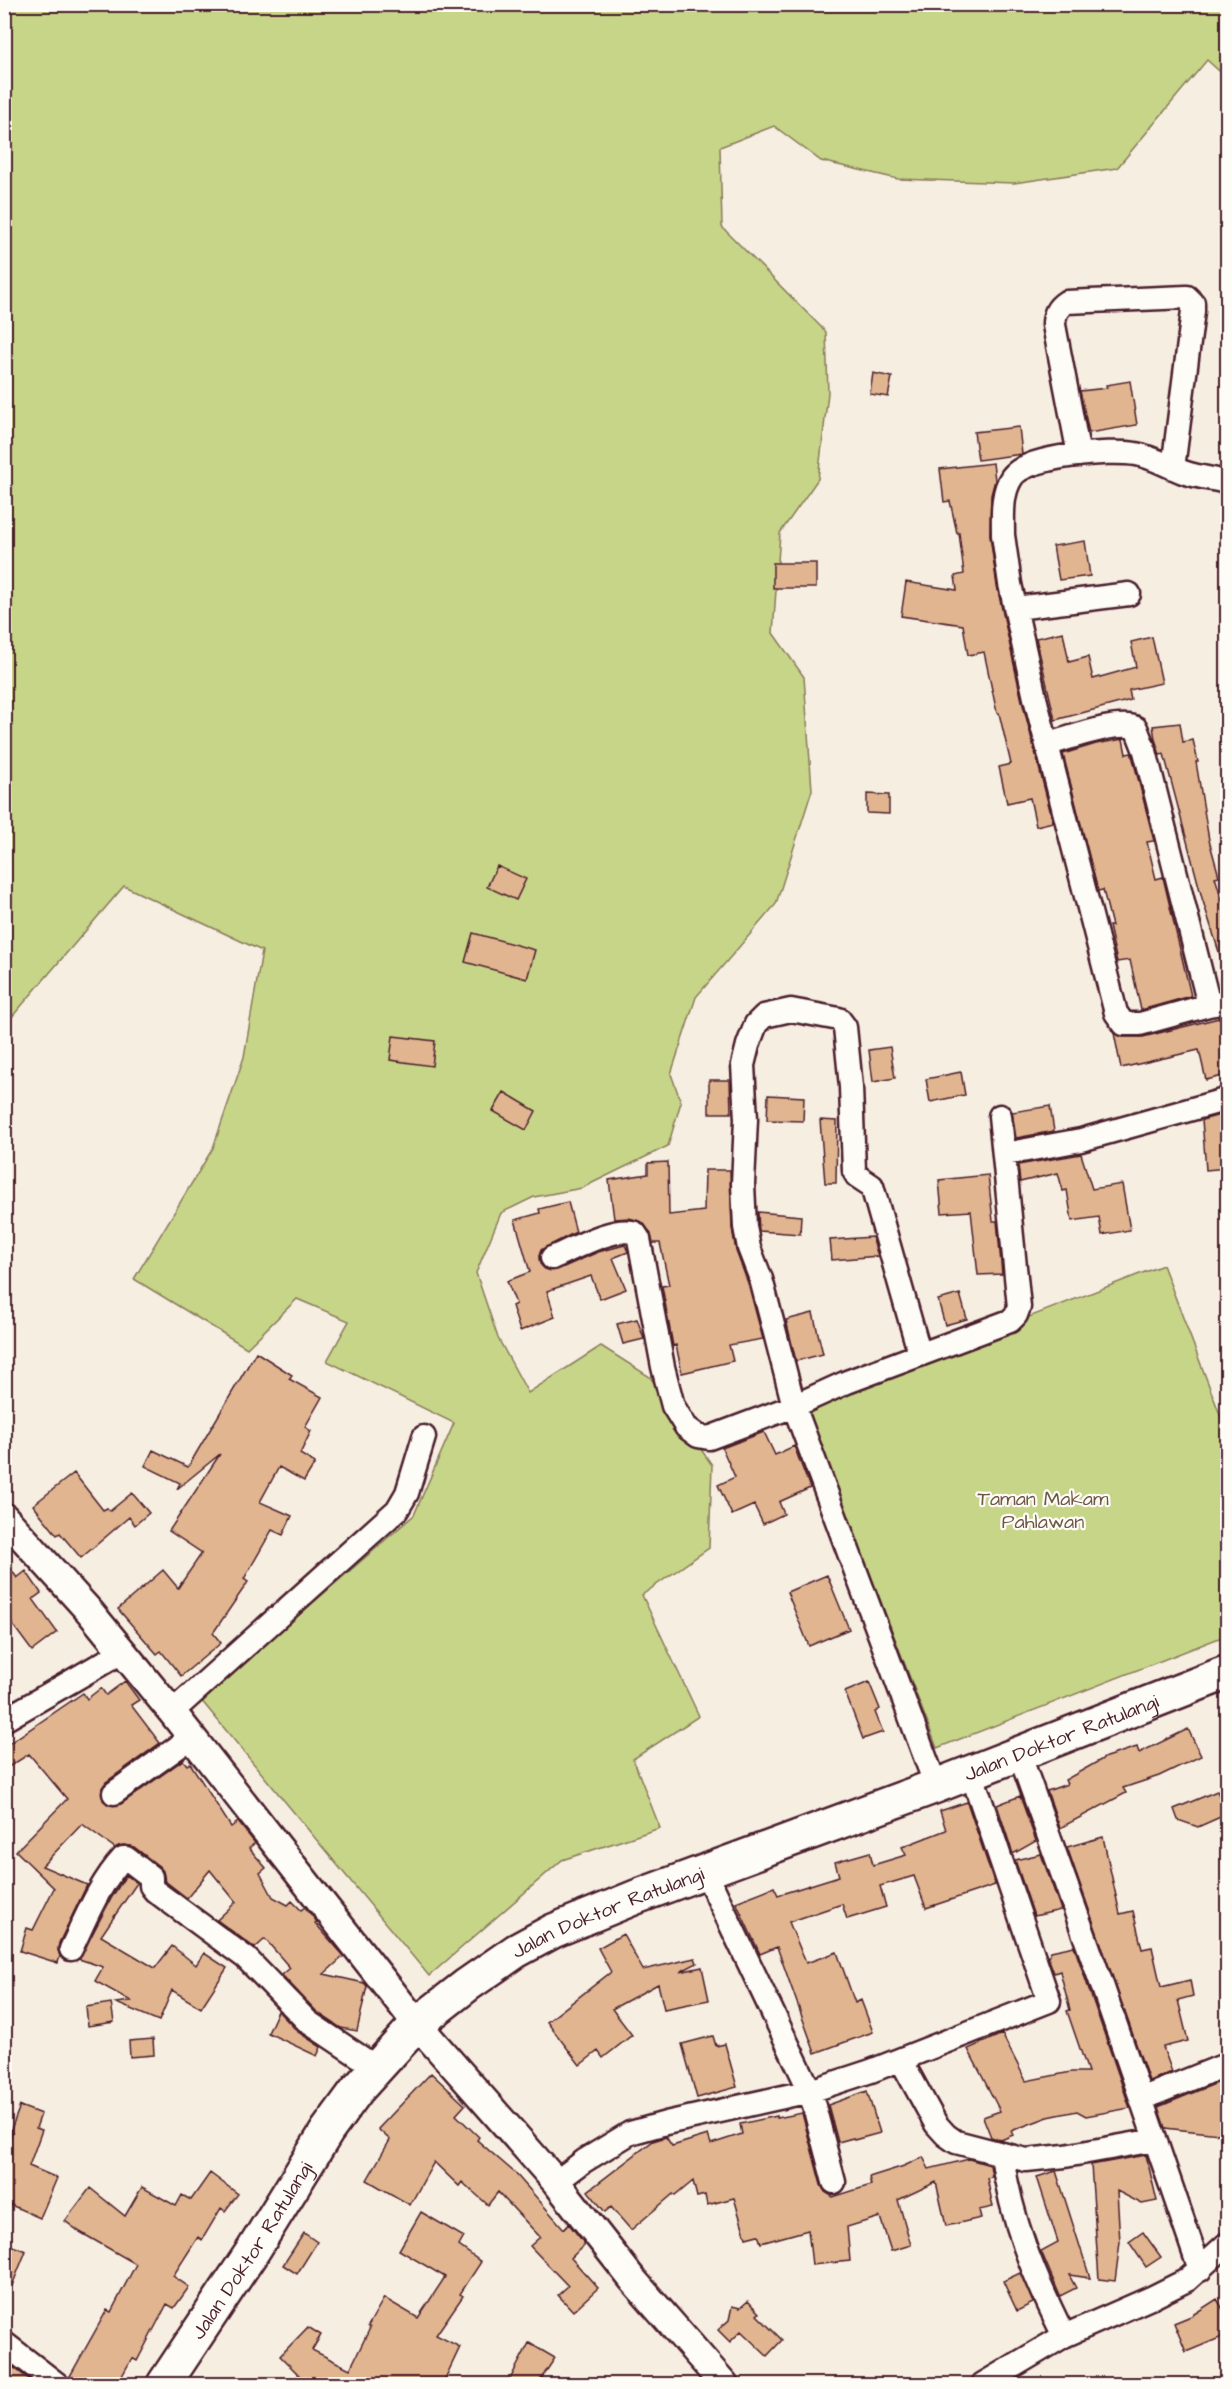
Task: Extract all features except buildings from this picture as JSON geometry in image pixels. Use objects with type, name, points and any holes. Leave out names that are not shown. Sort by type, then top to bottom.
[{"type":"highway","name":"Jalan Doktor Ratulangi","points":[[164,2385],[254,2249],[327,2131],[357,2090],[417,2024],[467,1984],[516,1951],[553,1931],[705,1871],[936,1786],[1227,1672]]},
{"type":"street","points":[[1079,455],[1054,315],[1066,302],[1187,297],[1193,303],[1193,311],[1173,468]]},
{"type":"street","points":[[1048,744],[1115,726],[1128,725],[1136,728],[1145,751],[1218,1004],[1140,1024],[1124,1024],[1118,1018],[1048,744],[1016,608],[1003,535],[1006,488],[1018,469],[1032,464],[1079,455],[1137,454],[1173,468],[1227,482]]},
{"type":"street","points":[[1016,608],[1129,594]]},
{"type":"street","points":[[920,1355],[872,1186],[857,1176],[854,1171],[851,1087],[845,1027],[839,1019],[791,1010],[764,1016],[756,1024],[743,1065],[746,1119],[743,1184],[745,1227],[749,1248],[760,1279],[794,1406],[864,1599],[936,1786]]},
{"type":"street","points":[[1005,1154],[1081,1140],[1227,1099]]},
{"type":"street","points":[[552,1258],[600,1237],[620,1232],[635,1233],[639,1239],[663,1367],[673,1406],[679,1419],[698,1436],[709,1438],[794,1406],[848,1382],[1010,1321],[1016,1315],[1019,1307],[1000,1116]]},
{"type":"street","points":[[172,1712],[397,1510],[406,1493],[424,1437]]},
{"type":"street","points":[[4,1517],[90,1612],[172,1712],[417,2024],[556,2182],[633,2280],[724,2385]]},
{"type":"street","points":[[4,1720],[122,1652]]},
{"type":"street","points":[[114,1793],[192,1737]]},
{"type":"street","points":[[1019,1754],[1200,2270]]},
{"type":"street","points":[[556,2182],[584,2161],[630,2133],[810,2091],[901,2060],[1049,2001],[970,1772]]},
{"type":"street","points":[[71,1949],[100,1891],[117,1864],[126,1858],[152,1877],[153,1890],[246,1958],[308,2022],[377,2068]]},
{"type":"street","points":[[705,1871],[810,2091],[834,2182]]},
{"type":"street","points":[[901,2060],[936,2124],[946,2135],[957,2142],[1026,2160],[1155,2140]]},
{"type":"street","points":[[1141,2099],[1227,2064]]},
{"type":"street","points":[[1002,2155],[1006,2184],[1023,2248],[1064,2336]]},
{"type":"street","points":[[983,2385],[1064,2336],[1153,2298],[1187,2280],[1227,2243]]},
{"type":"street","points":[[4,2343],[57,2385]]},
{"type":"green space","points":[[5,5],[1227,5],[1227,78],[1207,60],[1117,168],[1014,183],[898,179],[821,161],[774,126],[720,147],[722,227],[826,332],[828,393],[818,479],[780,533],[773,633],[804,677],[812,790],[776,904],[696,997],[671,1074],[681,1102],[668,1146],[582,1188],[534,1197],[501,1213],[476,1273],[498,1338],[528,1393],[601,1346],[650,1377],[712,1465],[709,1548],[642,1595],[699,1716],[633,1759],[660,1828],[562,1860],[429,1976],[201,1700],[414,1515],[454,1423],[327,1361],[349,1321],[297,1299],[247,1348],[134,1279],[213,1148],[244,1057],[262,951],[124,886],[5,1025]]},
{"type":"green space","name":"Taman Makam Pahlawan","points":[[1163,1265],[1227,1433],[1227,1635],[937,1748],[805,1404]]}]
